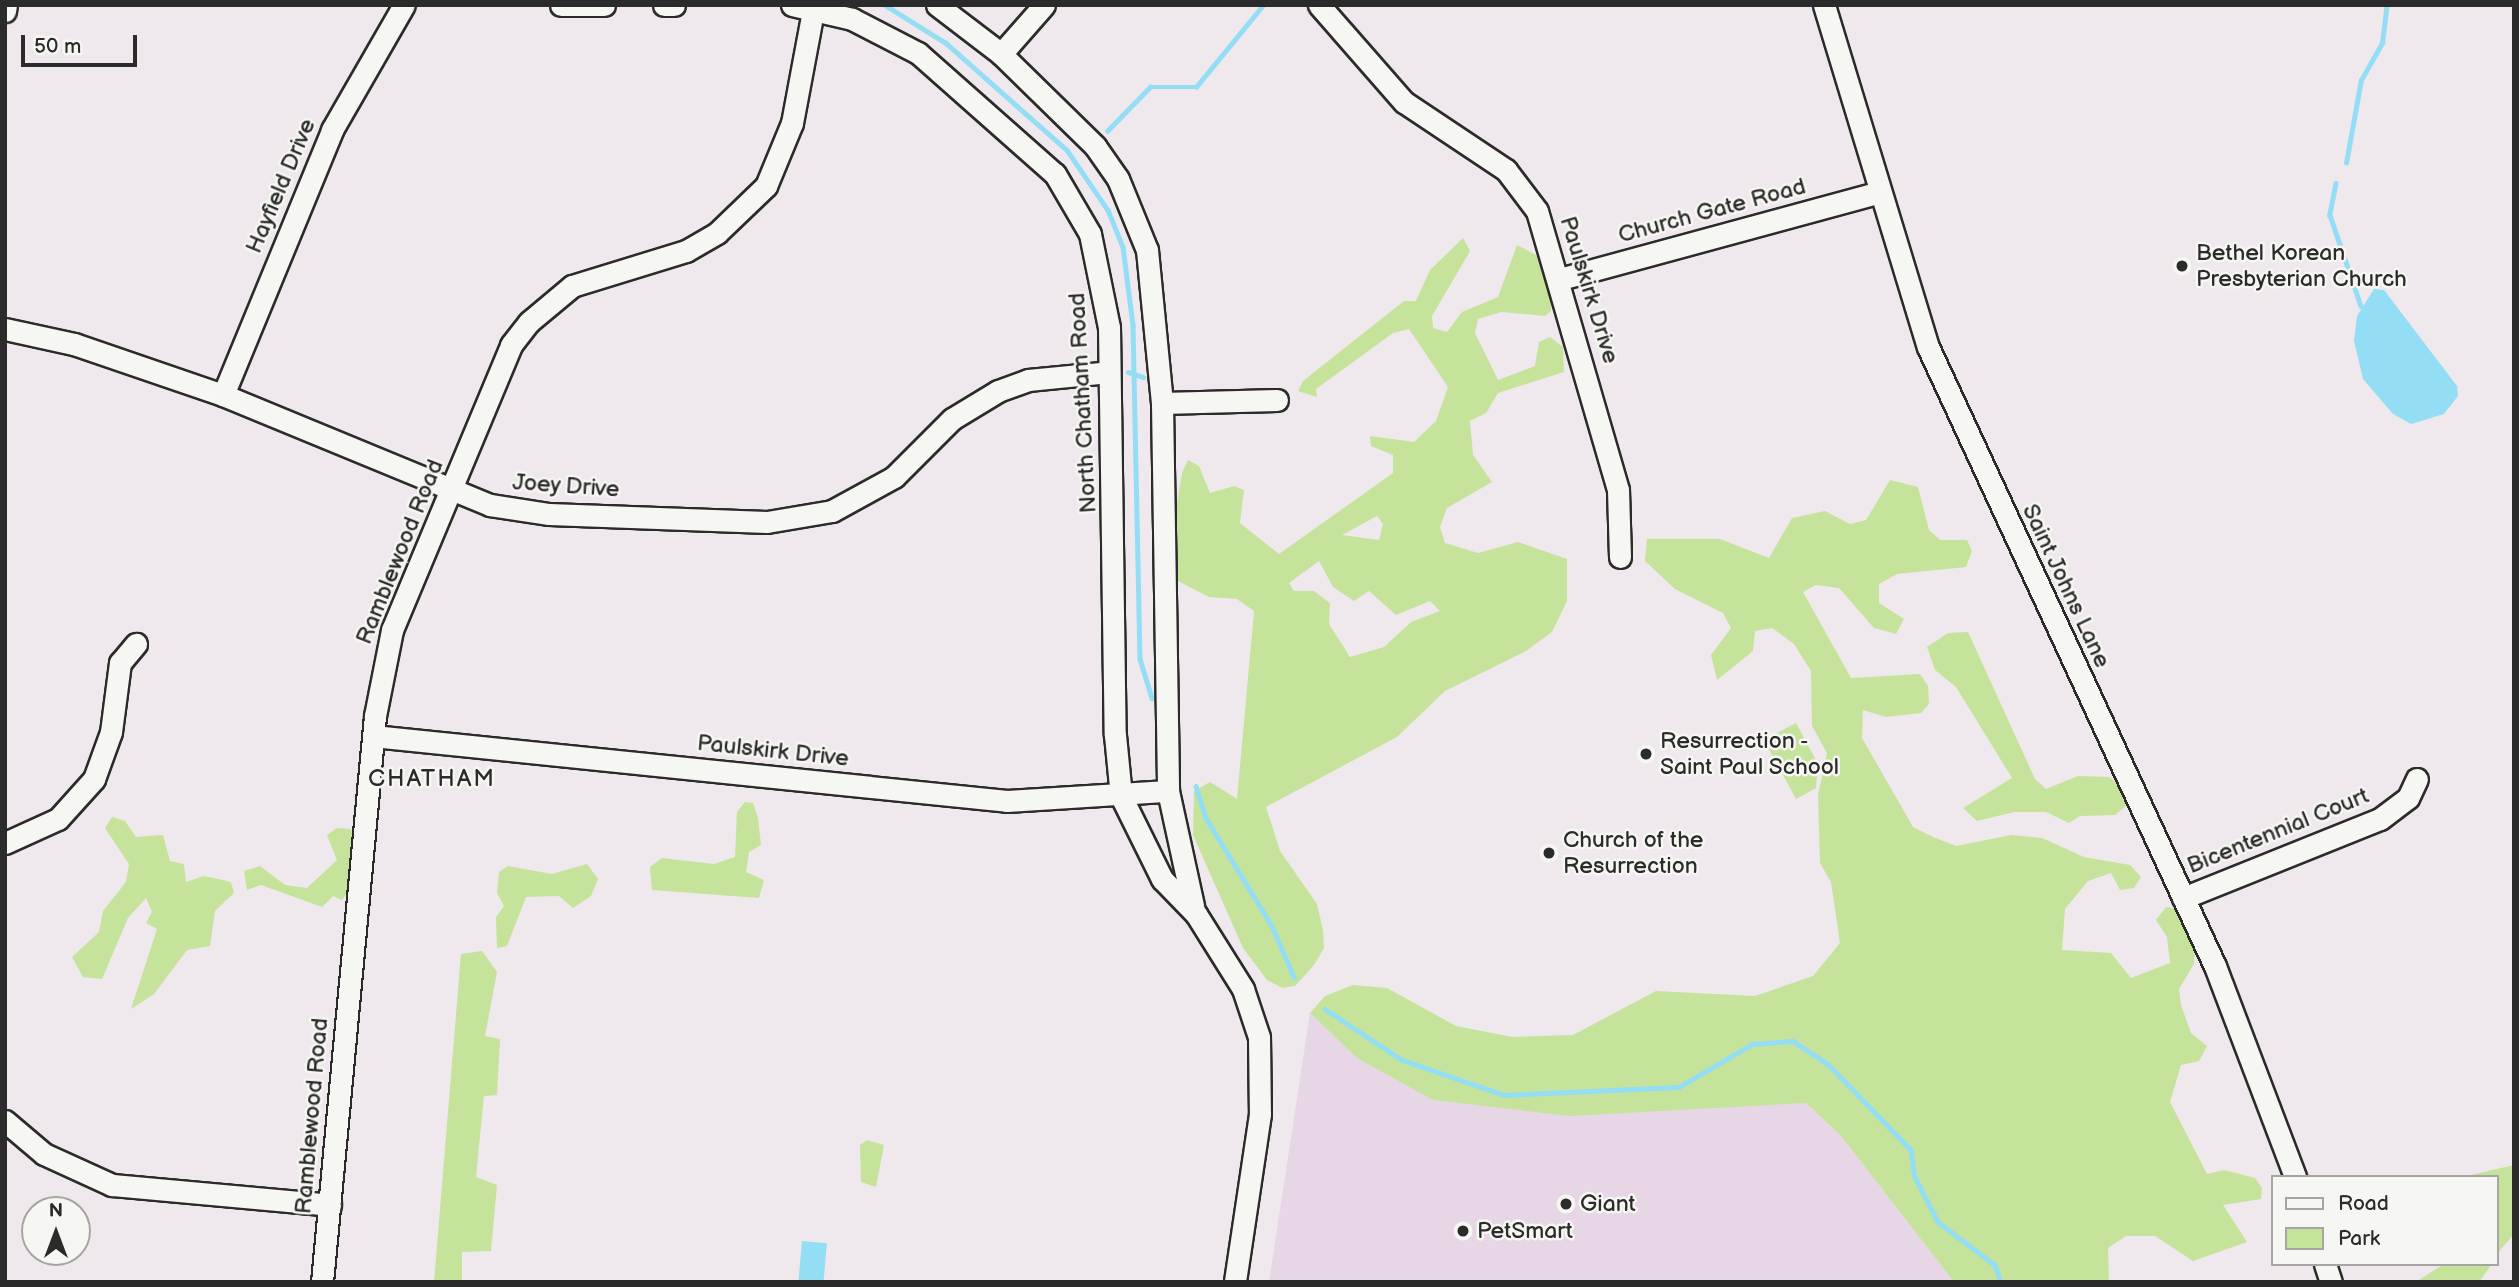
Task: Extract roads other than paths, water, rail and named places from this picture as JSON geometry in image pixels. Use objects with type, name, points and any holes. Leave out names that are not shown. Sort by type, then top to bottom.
[{"type":"street","points":[[5,12],[6,5]]},
{"type":"street","name":"Hayfield Drive","points":[[223,396],[332,130],[404,5]]},
{"type":"street","points":[[561,5],[604,5]]},
{"type":"street","points":[[664,5],[674,5]]},
{"type":"street","name":"North Chatham Road","points":[[792,5],[813,7],[895,37],[1055,174],[1099,262],[1109,372],[1121,796],[1162,879],[1196,914],[1243,989],[1259,1037],[1260,1114],[1235,1282]]},
{"type":"street","name":"North Chatham Road","points":[[937,5],[1001,54],[1095,146],[1136,215],[1154,285],[1162,403],[1168,791],[1174,842],[1196,914]]},
{"type":"street","points":[[1001,54],[1044,5]]},
{"type":"street","name":"Paulskirk Drive","points":[[1319,5],[1420,117],[1506,170],[1538,211],[1560,279],[1618,490],[1620,557]]},
{"type":"street","name":"Saint Johns Lane","points":[[1824,5],[1877,193],[1957,416],[2183,898],[2241,1028],[2294,1175]]},
{"type":"street","name":"Ramblewood Road","points":[[322,1282],[373,736],[392,630],[453,491],[511,345],[548,301],[603,274],[686,251],[745,213],[766,186],[792,123],[813,7]]},
{"type":"street","name":"Church Gate Road","points":[[1560,279],[1877,193]]},
{"type":"street","name":"Joey Drive","points":[[5,329],[74,344],[223,396],[453,491],[522,513],[798,520],[873,491],[952,419],[998,391],[1050,376],[1109,372]]},
{"type":"street","points":[[1162,403],[1277,400]]},
{"type":"street","points":[[5,844],[58,819],[94,779],[111,732],[118,670],[136,644]]},
{"type":"street","name":"Paulskirk Drive","points":[[373,736],[1007,801],[1168,791]]},
{"type":"street","name":"Bicentennial Court","points":[[2183,898],[2380,819],[2409,798],[2417,779]]},
{"type":"street","points":[[5,1121],[44,1154],[112,1185],[330,1205]]},
{"type":"water","points":[[2374,289],[2384,290],[2457,386],[2458,396],[2444,414],[2411,424],[2393,414],[2363,379],[2354,341],[2357,316]]},
{"type":"water","points":[[802,1241],[827,1243],[824,1282],[798,1282]]},
{"type":"waterway","points":[[885,5],[946,43],[1067,150],[1108,210],[1123,247],[1133,325],[1140,659],[1152,698]]},
{"type":"waterway","points":[[1107,131],[1150,87],[1196,87],[1263,5]]},
{"type":"waterway","points":[[2346,163],[2361,80],[2382,43],[2387,5]]},
{"type":"waterway","points":[[2336,183],[2330,215],[2361,306]]},
{"type":"waterway","points":[[1128,372],[1143,377]]},
{"type":"waterway","points":[[1196,786],[1206,818],[1272,926],[1294,977]]},
{"type":"waterway","points":[[1325,1009],[1402,1060],[1504,1095],[1679,1087],[1752,1044],[1793,1041],[1828,1064],[1911,1150],[1915,1177],[1938,1222],[1995,1265],[2001,1282]]},
{"type":"place","name":"Bethel Korean Presbyterian Church","points":[[2182,266]]},
{"type":"place","name":"Resurrection - Saint Paul School","points":[[1646,754]]},
{"type":"place","name":"Church of the Resurrection","points":[[1549,853]]},
{"type":"place","name":"Giant","points":[[1566,1204]]},
{"type":"place","name":"PetSmart","points":[[1463,1231]]},
{"type":"district","name":"CHATHAM","points":[[432,779]]}]
